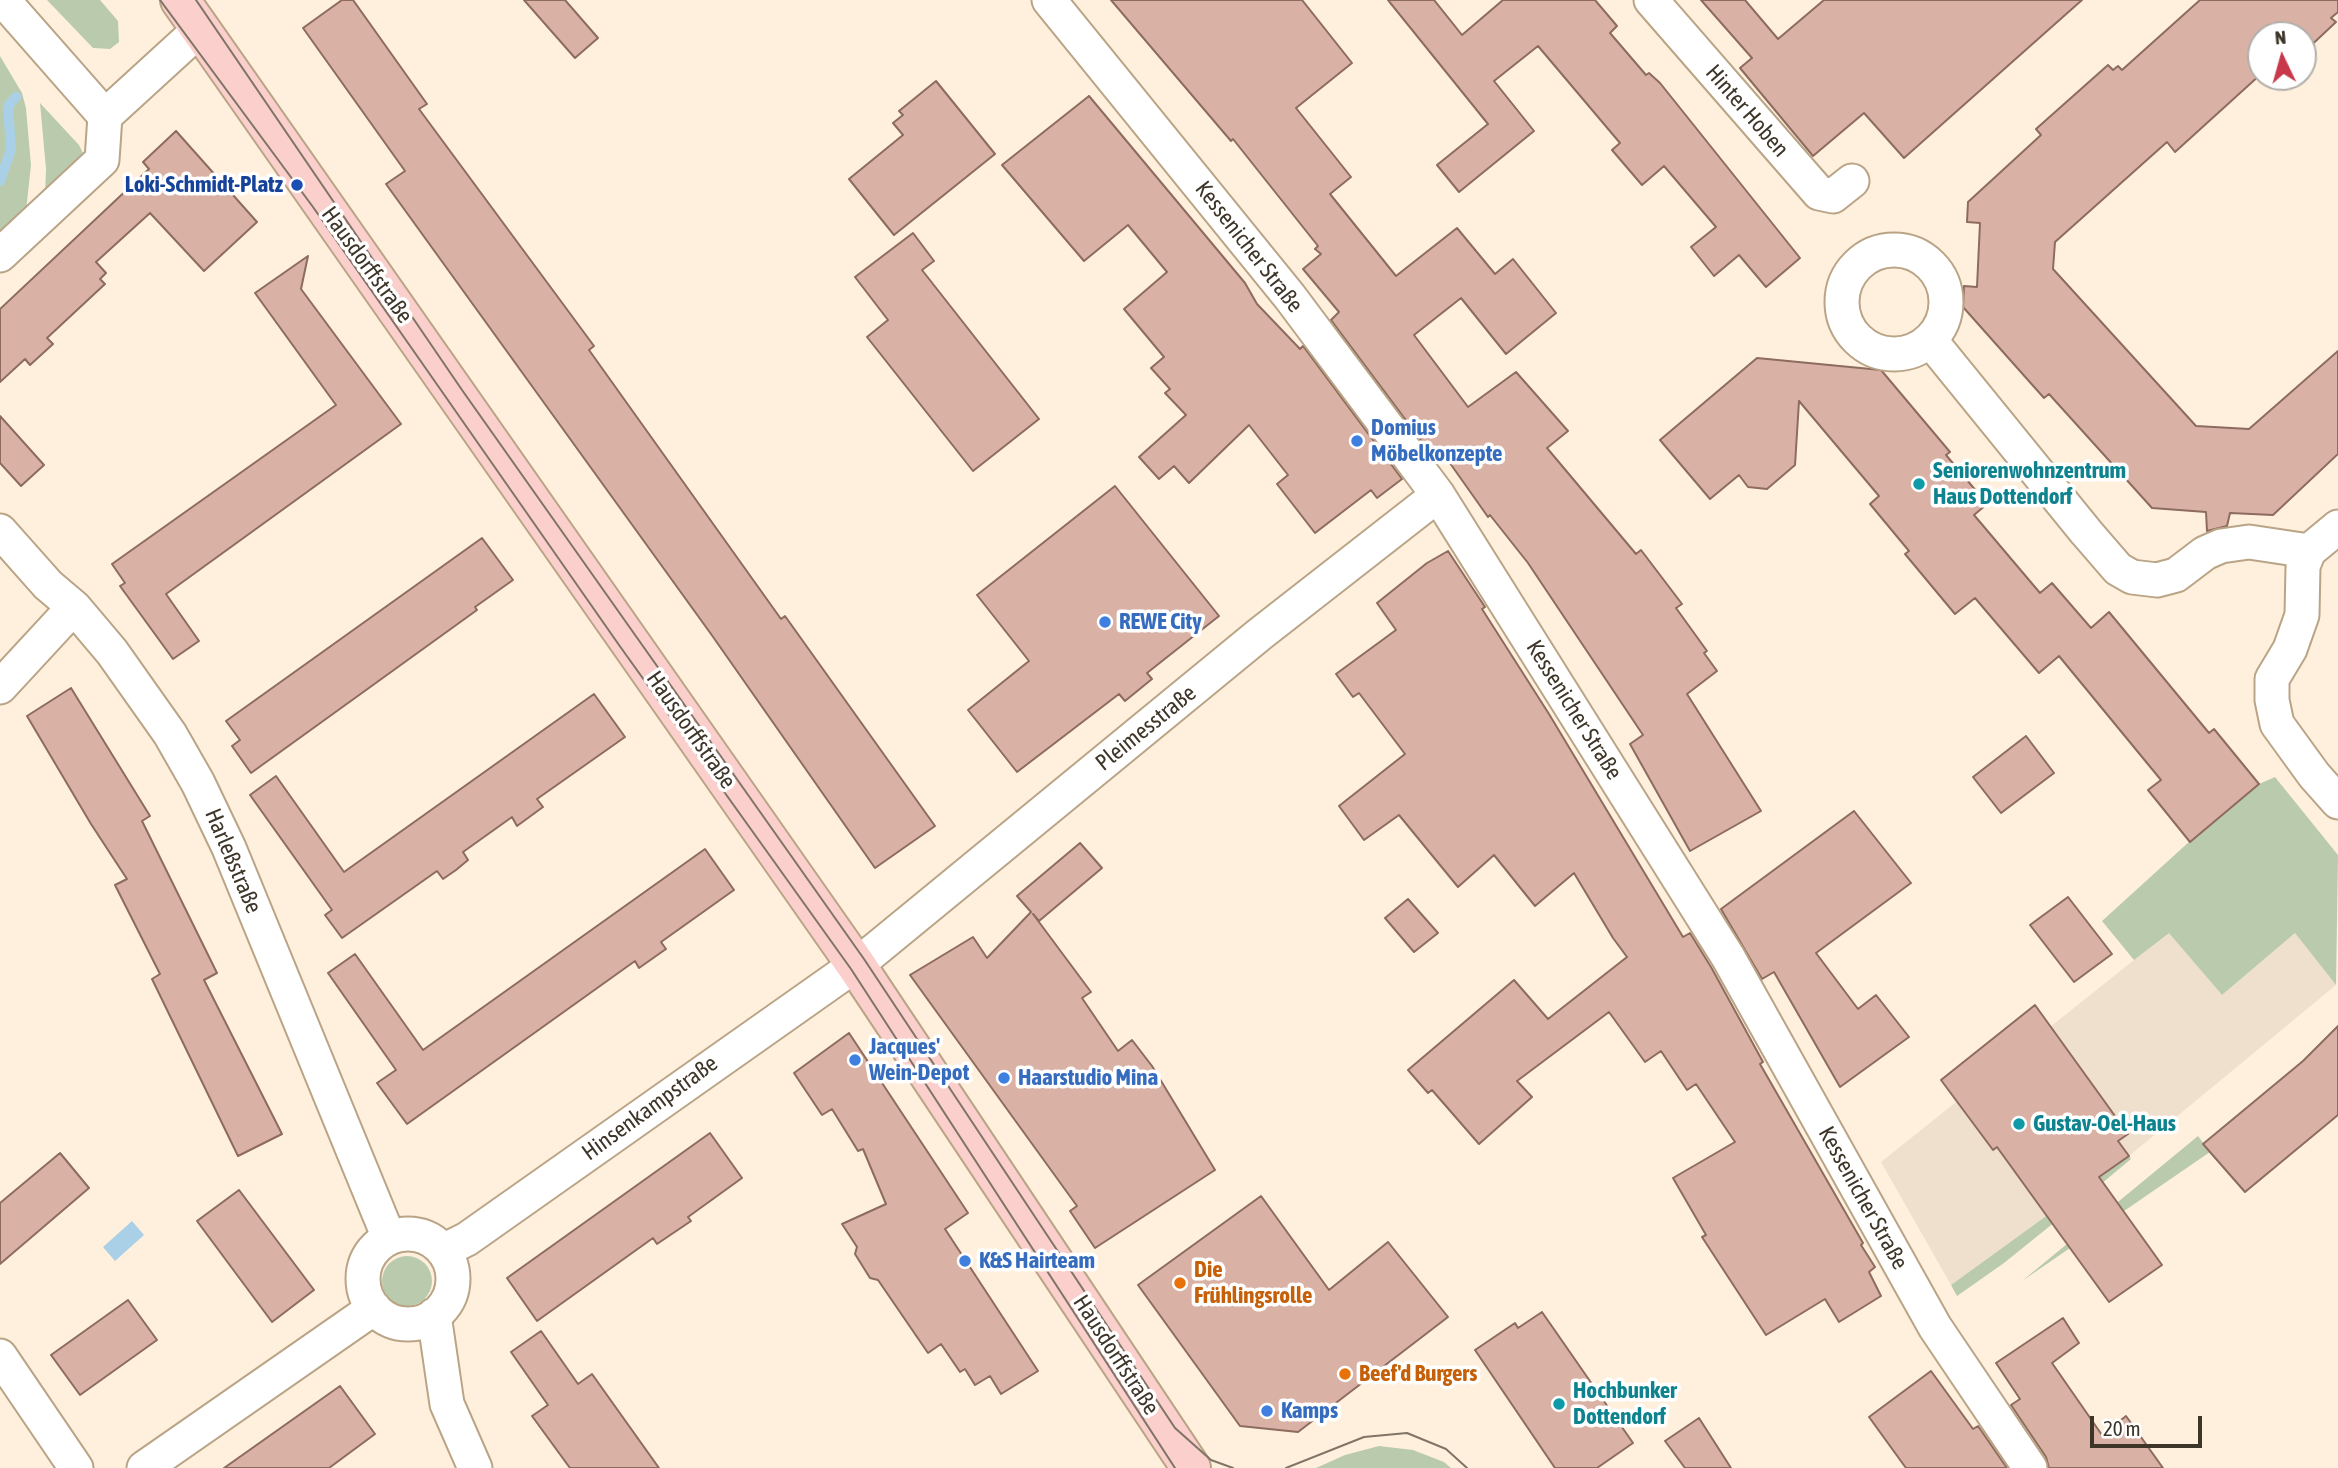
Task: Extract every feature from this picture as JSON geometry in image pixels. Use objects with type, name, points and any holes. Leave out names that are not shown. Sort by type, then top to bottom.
[{"type":"main road","name":"Hausdorffstraße","points":[[190,15],[413,329],[518,486],[856,965],[1191,1468]]},
{"type":"street","points":[[3,0],[105,116]]},
{"type":"street","name":"Kessenicher Straße","points":[[1049,0],[1282,287],[1438,495],[1728,957],[1935,1327],[2030,1468]]},
{"type":"street","name":"Hinter Hoben","points":[[1651,0],[1819,193],[1833,196],[1852,181]]},
{"type":"street","points":[[0,255],[102,160],[105,116],[190,15]]},
{"type":"street","points":[[1930,340],[2086,532],[2118,569],[2132,577],[2157,580],[2176,575],[2204,553],[2221,546],[2249,542],[2309,551]]},
{"type":"street","name":"Pleimesstraße","points":[[856,965],[1260,634],[1438,495]]},
{"type":"street","points":[[2338,527],[2309,551],[2303,566],[2302,615],[2290,649],[2272,679],[2272,700],[2277,724],[2314,775],[2338,802]]},
{"type":"street","name":"Harleßstraße","points":[[0,531],[48,585],[74,607],[112,652],[170,734],[198,783],[229,848],[389,1238]]},
{"type":"street","points":[[0,687],[74,607]]},
{"type":"street","name":"Hinsenkampstraße","points":[[443,1251],[467,1239],[856,965]]},
{"type":"street","points":[[400,1234],[424,1237],[443,1251],[449,1262],[452,1285],[449,1297],[434,1315],[425,1321],[403,1324],[392,1321],[374,1308],[366,1296],[364,1269],[377,1246],[400,1234]]},
{"type":"street","points":[[144,1468],[374,1308]]},
{"type":"street","points":[[434,1315],[447,1404],[475,1468]]},
{"type":"street","points":[[0,1356],[76,1468]]},
{"type":"shaded area","points":[[2169,932],[2222,995],[2295,933],[2336,985],[2129,1156],[1951,1285],[1881,1162]]},
{"type":"green space","points":[[47,0],[100,0],[118,21],[119,42],[110,49],[93,48]]},
{"type":"green space","points":[[0,56],[22,93],[26,108],[31,165],[26,211],[0,243]]},
{"type":"green space","points":[[40,103],[79,145],[84,155],[45,196],[46,169]]},
{"type":"green space","points":[[2275,777],[2338,855],[2336,985],[2295,933],[2222,995],[2169,933],[2134,960],[2102,921],[2190,841],[2259,784]]},
{"type":"green space","points":[[2198,1136],[2210,1152],[2022,1281]]},
{"type":"green space","points":[[2129,1156],[2131,1159],[2071,1209],[2004,1263],[1957,1296],[1951,1285]]},
{"type":"green space","points":[[407,1256],[425,1263],[432,1281],[425,1299],[407,1306],[389,1299],[382,1281],[389,1263]]},
{"type":"green space","points":[[1379,1446],[1413,1450],[1444,1462],[1451,1468],[1316,1468],[1345,1455]]},
{"type":"water","points":[[132,1221],[144,1235],[115,1261],[103,1247]]},
{"type":"building","points":[[342,0],[353,0],[427,104],[419,109],[594,346],[589,350],[781,619],[785,616],[935,826],[875,868],[711,634],[386,184],[405,171],[303,28]]},
{"type":"building","points":[[524,0],[565,0],[598,38],[575,58]]},
{"type":"building","points":[[1111,0],[1302,0],[1352,63],[1296,108],[1351,177],[1330,194],[1396,276],[1457,228],[1495,274],[1513,259],[1556,313],[1506,354],[1461,298],[1414,335],[1468,407],[1516,372],[1568,431],[1547,448],[1636,554],[1641,550],[1682,604],[1676,608],[1707,651],[1704,653],[1717,671],[1687,694],[1761,811],[1690,851],[1630,744],[1643,735],[1528,563],[1490,515],[1488,517],[1440,449],[1432,455],[1331,320],[1339,312],[1303,269],[1321,254],[1315,249],[1318,246],[1233,139],[1231,141]]},
{"type":"building","points":[[1388,0],[1434,0],[1462,35],[1503,0],[1595,0],[1617,26],[1610,33],[1646,75],[1649,73],[1660,83],[1800,258],[1766,287],[1739,255],[1714,276],[1691,247],[1716,227],[1664,166],[1642,185],[1612,150],[1620,143],[1538,46],[1494,81],[1534,131],[1459,192],[1437,165],[1488,124]]},
{"type":"building","points":[[1701,0],[1745,0],[1778,39],[1824,0],[2082,0],[1904,158],[1864,113],[1813,156],[1740,68],[1752,58]]},
{"type":"building","points":[[2200,0],[2338,0],[2338,12],[2331,18],[2336,22],[2317,40],[2317,21],[2247,21],[2247,87],[2175,152],[2167,142],[2055,242],[2053,269],[2196,426],[2249,429],[2338,351],[2338,454],[2273,515],[2230,513],[2227,526],[2207,531],[2206,512],[2152,508],[2049,394],[2044,398],[1963,307],[1964,286],[1977,287],[1980,223],[1967,222],[1968,202],[2041,135],[2036,129],[2108,65],[2113,70],[2118,66],[2122,70]]},
{"type":"building","points":[[936,81],[995,154],[894,235],[849,179],[903,135],[893,123],[903,115],[899,111]]},
{"type":"building","points":[[1089,96],[1245,283],[1257,304],[1300,349],[1303,346],[1402,479],[1377,498],[1371,490],[1315,533],[1277,484],[1288,475],[1249,425],[1189,483],[1174,466],[1159,479],[1139,457],[1186,415],[1165,393],[1170,389],[1151,368],[1164,357],[1124,309],[1167,272],[1128,225],[1084,261],[1002,165]]},
{"type":"building","points":[[176,131],[257,222],[204,271],[150,213],[96,262],[106,273],[100,279],[105,284],[47,338],[53,344],[30,365],[25,359],[0,382],[0,309],[149,169],[143,162]]},
{"type":"building","points":[[913,233],[934,261],[922,270],[1039,419],[973,471],[867,337],[888,320],[855,277]]},
{"type":"building","points":[[308,256],[301,289],[401,424],[166,594],[199,641],[173,659],[120,586],[125,583],[112,564],[336,405],[255,293]]},
{"type":"building","points":[[1757,358],[1881,370],[1950,452],[1946,455],[1987,504],[1974,515],[2040,593],[2052,583],[2091,628],[2109,612],[2209,733],[2214,729],[2259,784],[2190,842],[2148,790],[2161,780],[2059,656],[2039,673],[1975,598],[1955,614],[1905,554],[1909,551],[1870,504],[1879,496],[1799,401],[1795,465],[1767,489],[1748,487],[1739,475],[1710,499],[1660,440]]},
{"type":"building","points":[[0,416],[44,465],[21,486],[0,463]]},
{"type":"building","name":"REWE City","points":[[1115,486],[1219,616],[1147,673],[1152,679],[1125,701],[1119,694],[1017,772],[968,710],[1029,661],[977,595]]},
{"type":"building","points":[[482,538],[513,580],[475,607],[477,610],[251,773],[232,746],[240,740],[226,721]]},
{"type":"building","points":[[1448,551],[1485,607],[1482,609],[1549,714],[1683,937],[1690,933],[1711,967],[1763,1062],[1760,1064],[1863,1243],[1861,1245],[1875,1267],[1869,1272],[1881,1296],[1839,1322],[1825,1299],[1766,1335],[1702,1237],[1706,1235],[1673,1178],[1735,1142],[1696,1084],[1687,1090],[1661,1051],[1645,1062],[1609,1012],[1517,1081],[1532,1097],[1479,1144],[1432,1090],[1428,1093],[1408,1070],[1514,980],[1548,1019],[1627,957],[1574,873],[1535,906],[1494,855],[1458,887],[1399,815],[1364,840],[1339,806],[1405,754],[1359,693],[1353,697],[1336,674],[1396,630],[1377,603],[1427,563]]},
{"type":"building","points":[[71,688],[150,816],[142,821],[217,973],[204,980],[282,1134],[238,1156],[152,979],[160,974],[115,885],[127,879],[27,716]]},
{"type":"building","points":[[594,694],[625,737],[537,799],[543,807],[517,826],[512,817],[463,852],[468,860],[456,870],[443,879],[437,871],[342,938],[325,915],[332,910],[250,795],[276,776],[344,872]]},
{"type":"building","points":[[2026,736],[2054,773],[2001,813],[1973,777]]},
{"type":"building","points":[[1854,811],[1911,883],[1816,953],[1858,1009],[1876,995],[1909,1037],[1840,1087],[1774,972],[1762,979],[1721,909]]},
{"type":"building","points":[[1080,843],[1102,868],[1039,921],[1033,914],[1091,992],[1082,998],[1118,1051],[1132,1040],[1152,1066],[1215,1170],[1095,1248],[1070,1211],[1077,1206],[910,975],[973,937],[987,958],[1031,912],[1017,896]]},
{"type":"building","points":[[705,849],[734,890],[661,942],[666,949],[639,968],[635,961],[407,1124],[377,1083],[396,1070],[328,973],[355,954],[423,1050]]},
{"type":"building","points":[[2068,897],[2112,954],[2074,982],[2030,925]]},
{"type":"building","points":[[1408,899],[1438,933],[1414,952],[1385,918]]},
{"type":"building","points":[[2035,1005],[2128,1134],[2118,1141],[2129,1156],[2099,1177],[2162,1265],[2109,1302],[1997,1147],[1993,1150],[1941,1080]]},
{"type":"building","points":[[2338,1026],[2338,1115],[2245,1192],[2203,1144],[2303,1061]]},
{"type":"building","points":[[849,1033],[968,1213],[945,1229],[1038,1371],[1001,1394],[990,1376],[975,1385],[965,1369],[960,1372],[941,1344],[928,1353],[878,1280],[870,1278],[855,1254],[857,1247],[842,1224],[886,1204],[863,1149],[858,1151],[832,1109],[822,1115],[794,1073]]},
{"type":"building","points":[[710,1133],[742,1178],[688,1217],[691,1221],[657,1244],[653,1238],[537,1321],[507,1278]]},
{"type":"building","points":[[60,1153],[89,1188],[0,1264],[0,1203]]},
{"type":"building","points":[[239,1190],[314,1290],[272,1322],[197,1221]]},
{"type":"building","points":[[1261,1196],[1329,1290],[1388,1242],[1448,1317],[1298,1432],[1240,1426],[1138,1285]]},
{"type":"building","points":[[128,1300],[157,1340],[80,1395],[51,1355]]},
{"type":"building","name":"Hochbunker Dottendorf","points":[[1542,1312],[1633,1443],[1597,1468],[1555,1468],[1475,1350],[1515,1323],[1518,1328]]},
{"type":"building","points":[[2063,1318],[2079,1343],[2052,1363],[2102,1435],[2126,1416],[2163,1468],[2049,1468],[2046,1457],[2011,1405],[2020,1399],[1996,1363]]},
{"type":"building","points":[[541,1331],[578,1384],[592,1374],[659,1468],[570,1468],[532,1416],[548,1405],[511,1352]]},
{"type":"building","points":[[1931,1371],[1973,1429],[1978,1426],[2007,1468],[1906,1468],[1869,1417]]},
{"type":"building","points":[[340,1386],[375,1434],[329,1468],[224,1468]]},
{"type":"building","points":[[1699,1418],[1731,1468],[1685,1468],[1665,1441]]},
{"type":"waterway","points":[[0,181],[11,149],[8,106],[16,97]]},
{"type":"tram line","points":[[160,0],[313,207],[619,645],[851,969],[1175,1468]]},
{"type":"tram line","points":[[196,0],[462,390],[864,959],[1175,1428],[1211,1460],[1233,1468]]},
{"type":"tram line","points":[[1286,1468],[1364,1437],[1407,1433],[1446,1449],[1467,1468]]},
{"type":"place","name":"Loki-Schmidt-Platz","points":[[297,185]]},
{"type":"place","name":"Domius Möbelkonzepte","points":[[1357,441]]},
{"type":"place","name":"Seniorenwohnzentrum Haus Dottendorf","points":[[1919,484]]},
{"type":"place","name":"REWE City","points":[[1105,622]]},
{"type":"place","name":"Jacques' Wein-Depot","points":[[855,1060]]},
{"type":"place","name":"Haarstudio Mina","points":[[1004,1078]]},
{"type":"place","name":"Gustav-Oel-Haus","points":[[2019,1124]]},
{"type":"place","name":"K&S Hairteam","points":[[965,1261]]},
{"type":"place","name":"Die Frühlingsrolle","points":[[1180,1283]]},
{"type":"place","name":"Beef'd Burgers","points":[[1345,1374]]},
{"type":"place","name":"Hochbunker Dottendorf","points":[[1559,1404]]},
{"type":"place","name":"Kamps","points":[[1267,1411]]}]
